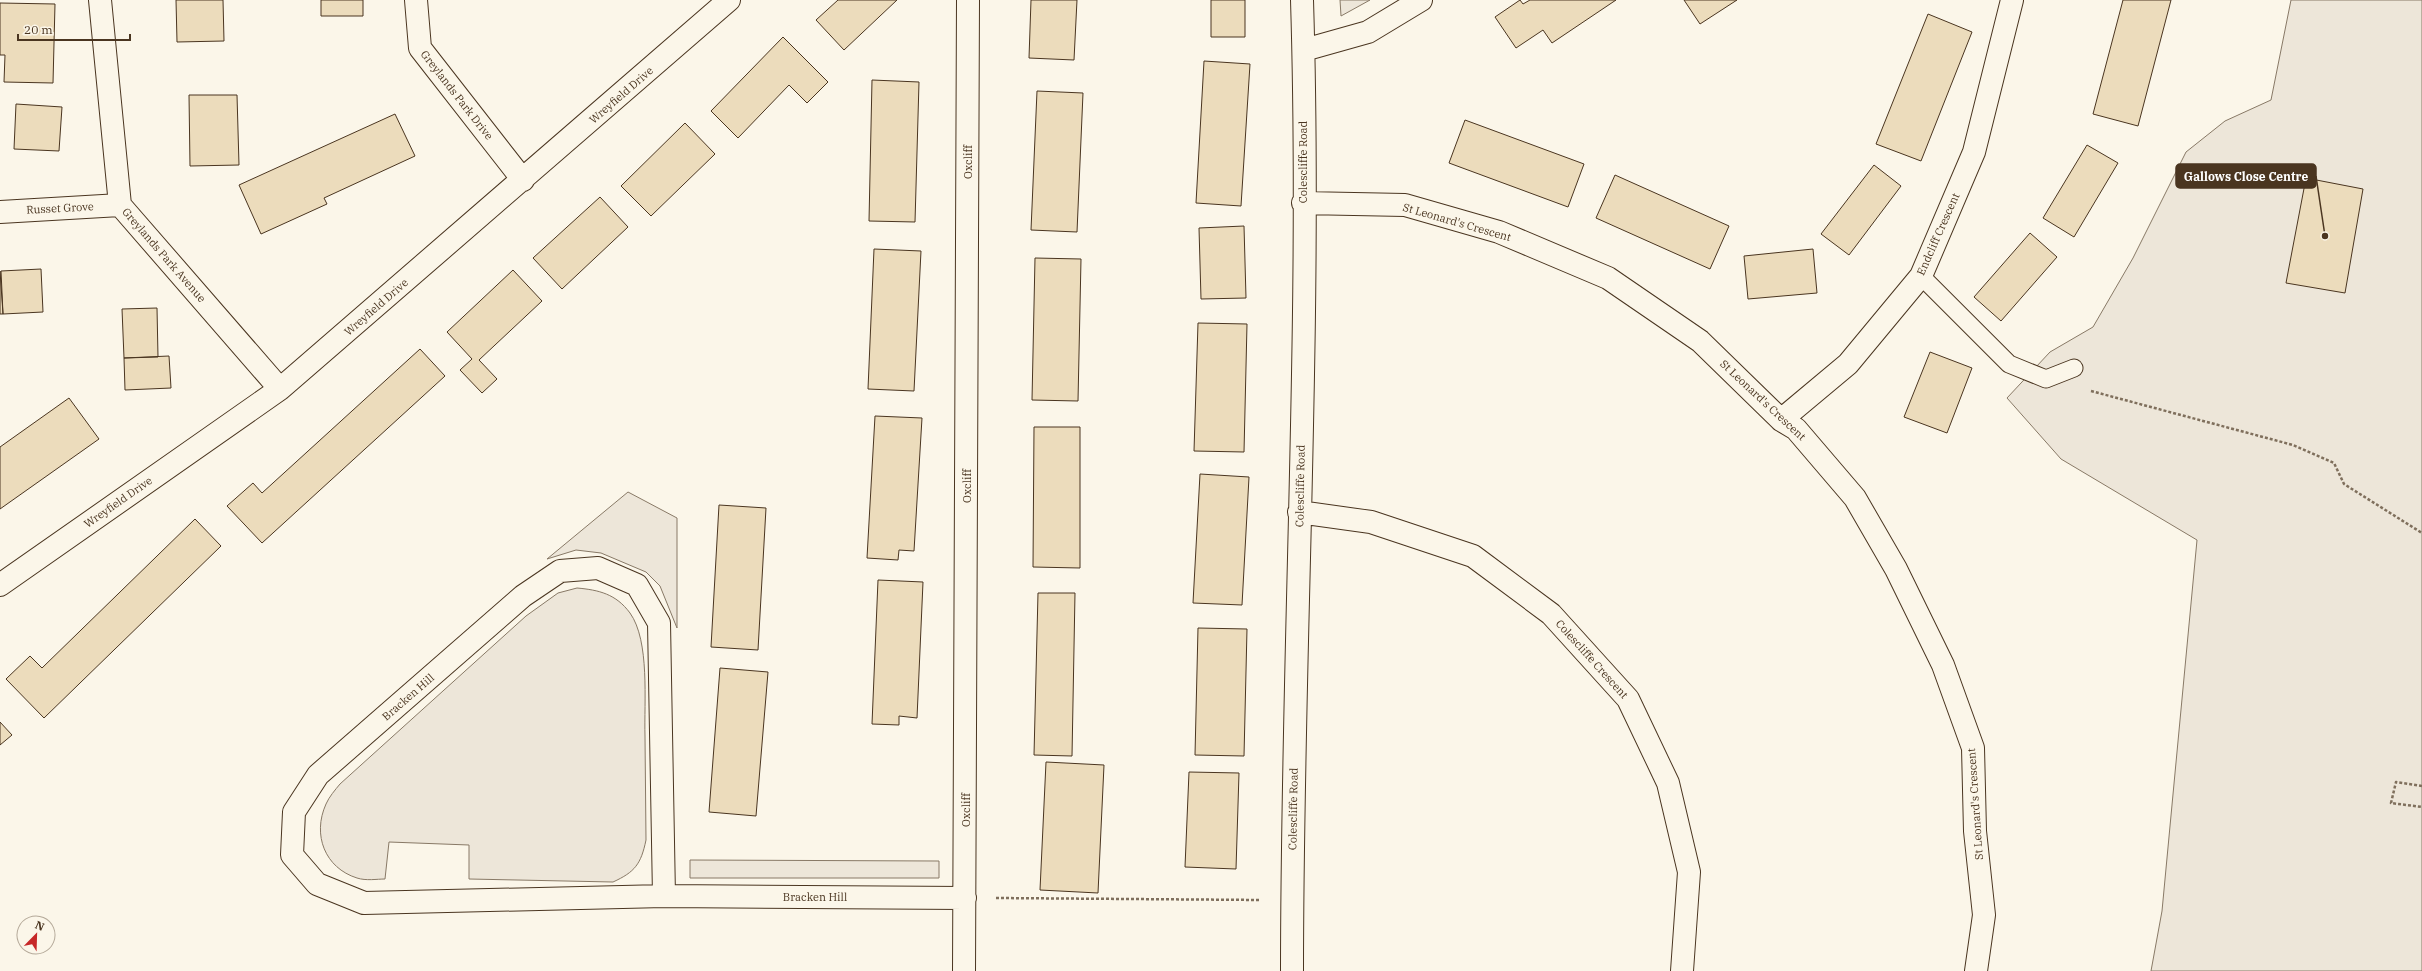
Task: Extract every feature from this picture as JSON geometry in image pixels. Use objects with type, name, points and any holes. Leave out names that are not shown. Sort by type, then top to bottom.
[{"type":"street","name":"Greylands Park Avenue","points":[[100,0],[120,205],[280,389]]},
{"type":"street","name":"Greylands Park Drive","points":[[416,0],[420,48],[523,180]]},
{"type":"street","name":"Wreyfield Drive","points":[[0,585],[280,389],[729,0]]},
{"type":"street","name":"Oxcliff","points":[[964,971],[968,0]]},
{"type":"street","name":"Colescliffe Road","points":[[1292,971],[1303,203],[1304,50],[1302,0]]},
{"type":"street","points":[[1304,50],[1368,32],[1421,0]]},
{"type":"street","name":"Endcliff Crescent","points":[[1781,420],[1848,364],[1921,276],[1974,152],[2012,0]]},
{"type":"street","name":"St Leonard's Crescent","points":[[1303,203],[1405,205],[1499,232],[1608,278],[1700,341],[1781,420],[1796,429],[1855,498],[1896,569],[1944,665],[1973,748],[1975,831],[1984,915],[1976,971]]},
{"type":"street","name":"Russet Grove","points":[[0,212],[120,205]]},
{"type":"street","name":"Colescliffe Crescent","points":[[1299,512],[1371,522],[1473,556],[1551,614],[1628,699],[1668,783],[1689,872],[1682,971]]},
{"type":"street","name":"Bracken Hill","points":[[664,896],[660,623],[637,585],[598,568],[560,571],[523,596],[318,775],[294,812],[292,855],[317,884],[364,903],[664,896],[965,898]]},
{"type":"lane","points":[[1921,276],[2009,364],[2046,378],[2074,368]]},
{"type":"path","points":[[2046,378],[2293,445],[2334,463],[2344,484],[2422,533]]},
{"type":"path","points":[[2422,786],[2396,782],[2391,803],[2422,807]]},
{"type":"path","points":[[965,898],[1292,901]]},
{"type":"shaded area","points":[[1340,0],[1370,0],[1341,16]]},
{"type":"shaded area","points":[[2291,0],[2422,0],[2422,971],[2151,971],[2162,911],[2197,540],[2061,459],[2007,398],[2050,352],[2093,327],[2133,258],[2186,152],[2225,121],[2271,100]]},
{"type":"shaded area","points":[[628,492],[677,518],[677,628],[660,586],[646,572],[601,553],[576,550],[547,559]]},
{"type":"shaded area","points":[[577,588],[600,592],[619,601],[630,613],[641,639],[645,672],[646,840],[642,855],[632,871],[613,882],[469,879],[469,845],[389,842],[385,879],[360,879],[337,867],[329,858],[324,849],[320,827],[326,804],[330,796],[340,784],[526,616],[558,593]]},
{"type":"shaded area","points":[[690,860],[939,861],[939,878],[690,878]]},
{"type":"building","points":[[176,0],[223,0],[224,41],[177,42]]},
{"type":"building","points":[[321,0],[363,0],[363,16],[321,16]]},
{"type":"building","points":[[838,0],[897,0],[844,50],[816,20]]},
{"type":"building","points":[[1031,0],[1077,0],[1074,60],[1029,58]]},
{"type":"building","points":[[1211,0],[1245,0],[1245,37],[1211,37]]},
{"type":"building","points":[[1520,0],[1523,4],[1530,0],[1616,0],[1552,43],[1543,30],[1516,48],[1495,17]]},
{"type":"building","points":[[1684,0],[1737,0],[1700,24]]},
{"type":"building","points":[[2123,0],[2171,0],[2138,126],[2093,114]]},
{"type":"building","points":[[0,3],[55,4],[53,83],[4,82],[5,55],[0,55]]},
{"type":"building","points":[[1928,14],[1972,32],[1921,161],[1876,144]]},
{"type":"building","points":[[783,37],[828,82],[807,103],[789,85],[738,138],[711,111]]},
{"type":"building","points":[[1204,61],[1250,64],[1241,206],[1196,203]]},
{"type":"building","points":[[872,80],[919,82],[915,222],[869,221]]},
{"type":"building","points":[[1037,91],[1083,93],[1077,232],[1031,230]]},
{"type":"building","points":[[189,95],[237,95],[239,165],[190,166]]},
{"type":"building","points":[[16,104],[62,107],[59,151],[14,149]]},
{"type":"building","points":[[395,114],[415,156],[324,198],[327,204],[261,234],[239,185]]},
{"type":"building","points":[[1465,120],[1584,164],[1568,207],[1449,163]]},
{"type":"building","points":[[685,123],[715,154],[651,216],[621,186]]},
{"type":"building","points":[[2087,145],[2118,163],[2074,237],[2043,218]]},
{"type":"building","points":[[1874,165],[1901,186],[1849,255],[1821,234]]},
{"type":"building","points":[[1615,175],[1729,226],[1710,269],[1596,218]]},
{"type":"building","points":[[2306,178],[2363,189],[2345,293],[2286,283]]},
{"type":"building","points":[[600,197],[628,227],[562,289],[533,258]]},
{"type":"building","points":[[1244,226],[1246,298],[1201,299],[1199,228]]},
{"type":"building","points":[[2030,233],[2057,257],[2001,321],[1974,297]]},
{"type":"building","points":[[874,249],[921,251],[914,391],[868,389]]},
{"type":"building","points":[[1813,249],[1817,293],[1748,299],[1744,256]]},
{"type":"building","points":[[1035,258],[1081,259],[1078,401],[1032,400]]},
{"type":"building","points":[[41,269],[43,312],[3,314],[1,271]]},
{"type":"building","points":[[513,270],[542,301],[479,360],[497,379],[482,393],[460,370],[472,359],[447,332]]},
{"type":"building","points":[[0,271],[3,314],[0,314]]},
{"type":"building","points":[[157,308],[158,357],[124,358],[122,309]]},
{"type":"building","points":[[1198,323],[1247,324],[1244,452],[1194,451]]},
{"type":"building","points":[[420,349],[445,376],[262,543],[227,506],[253,483],[262,493]]},
{"type":"building","points":[[1930,352],[1972,368],[1947,433],[1904,417]]},
{"type":"building","points":[[169,356],[171,388],[125,390],[124,358]]},
{"type":"building","points":[[69,398],[99,439],[0,509],[0,447]]},
{"type":"building","points":[[875,416],[922,418],[914,551],[899,550],[898,560],[867,558]]},
{"type":"building","points":[[1034,427],[1080,427],[1080,568],[1033,567]]},
{"type":"building","points":[[1200,474],[1249,477],[1242,605],[1193,603]]},
{"type":"building","points":[[719,505],[766,508],[758,650],[711,647]]},
{"type":"building","points":[[195,519],[221,546],[44,718],[6,679],[30,656],[42,668]]},
{"type":"building","points":[[878,580],[923,582],[917,718],[899,716],[899,725],[872,724]]},
{"type":"building","points":[[1038,593],[1075,593],[1072,756],[1034,755]]},
{"type":"building","points":[[1198,628],[1247,629],[1244,756],[1195,755]]},
{"type":"building","points":[[720,668],[768,672],[756,816],[709,812]]},
{"type":"building","points":[[0,722],[12,735],[0,745]]},
{"type":"building","points":[[1046,762],[1104,765],[1098,893],[1040,890]]},
{"type":"building","points":[[1189,772],[1239,773],[1236,869],[1185,867]]},
{"type":"place","name":"Gallows Close Centre","points":[[2325,236]]}]
